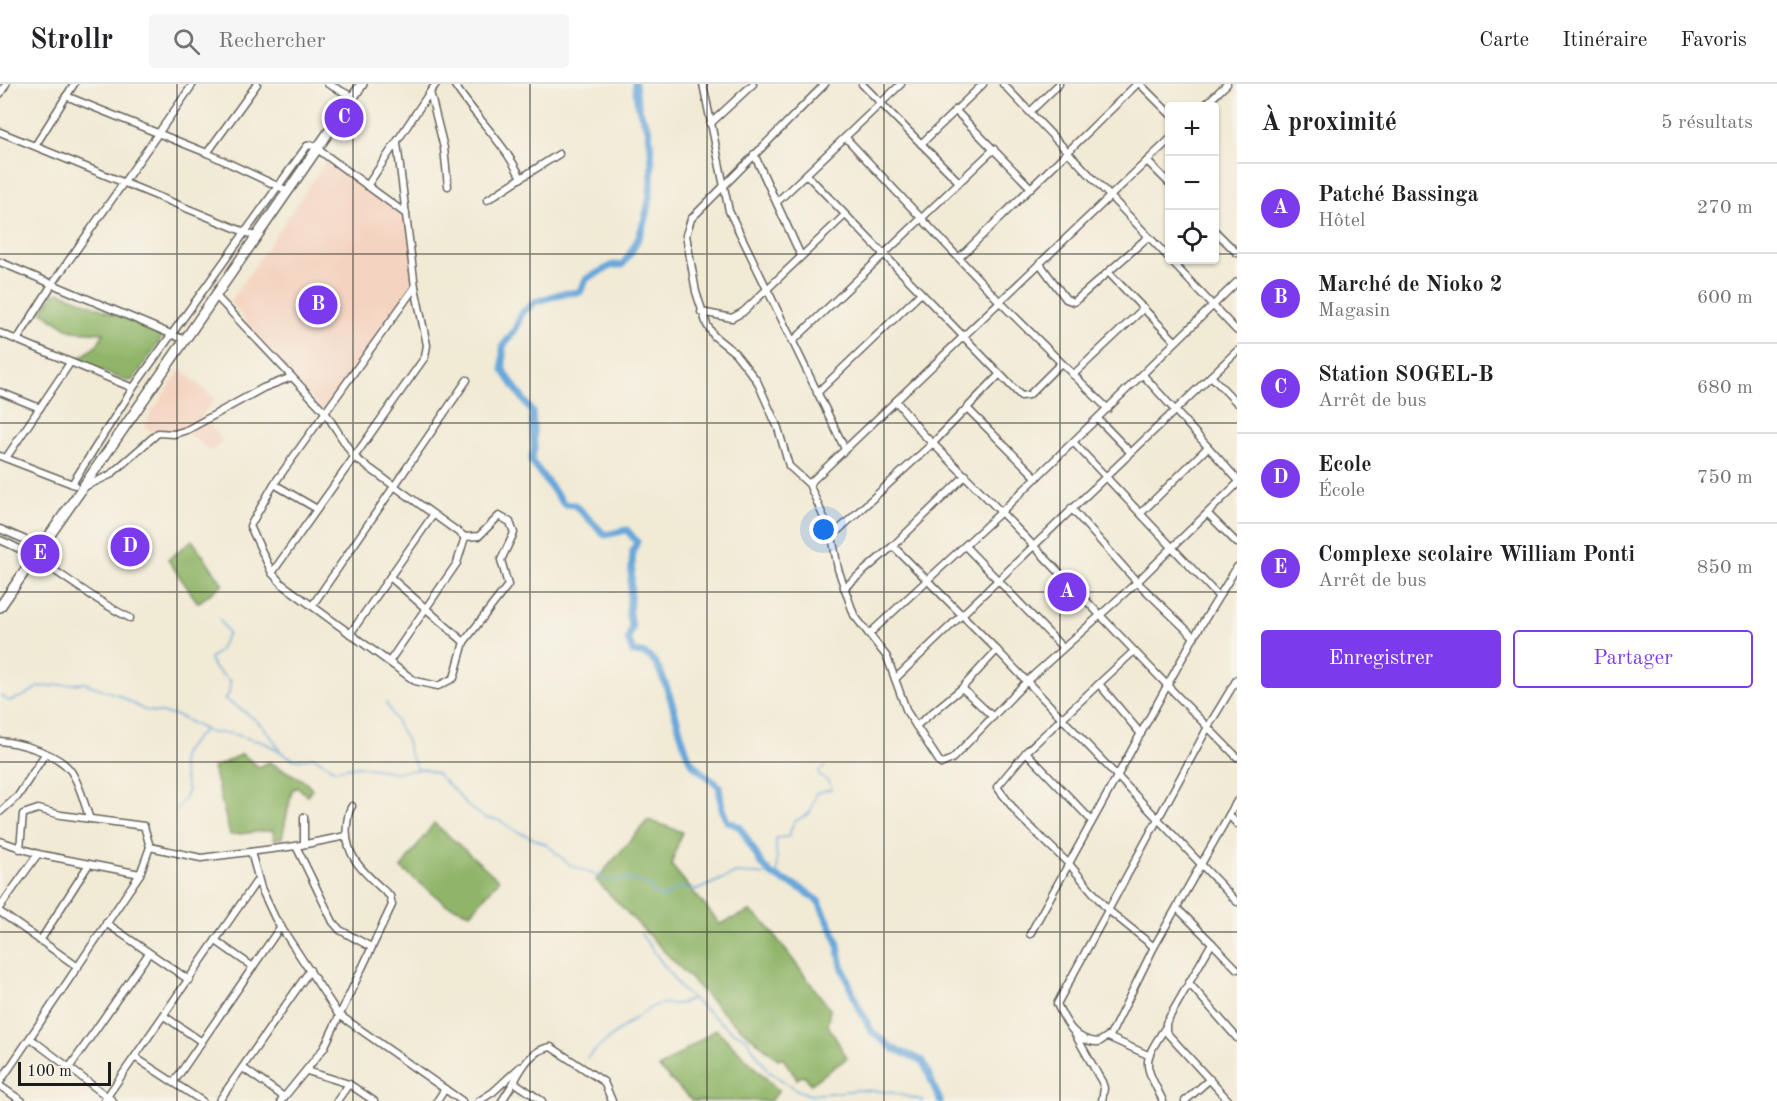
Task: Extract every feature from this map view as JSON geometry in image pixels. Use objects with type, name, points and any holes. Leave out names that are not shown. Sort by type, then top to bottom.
[{"type":"highway","points":[[0,607],[362,84]]},
{"type":"street","points":[[0,94],[6,84]]},
{"type":"street","points":[[35,146],[74,84]]},
{"type":"street","points":[[17,340],[53,284],[192,84]]},
{"type":"street","points":[[207,153],[257,84]]},
{"type":"street","points":[[328,84],[353,97]]},
{"type":"street","points":[[366,186],[436,84]]},
{"type":"street","points":[[454,84],[468,105],[505,148],[521,178]]},
{"type":"street","points":[[703,84],[723,190],[739,236],[844,449]]},
{"type":"street","points":[[710,124],[753,84]]},
{"type":"street","points":[[825,84],[754,154],[723,190],[690,219],[686,235],[701,312],[714,336],[735,353],[757,381],[778,428],[789,466],[809,484],[832,536],[844,588],[854,615],[887,657],[902,702],[941,764],[952,759],[1027,681],[1137,582],[1237,484]]},
{"type":"street","points":[[862,84],[959,182]]},
{"type":"street","points":[[778,201],[901,84]]},
{"type":"street","points":[[921,144],[983,84]]},
{"type":"street","points":[[1003,84],[1165,254]]},
{"type":"street","points":[[1029,112],[1059,84]]},
{"type":"street","points":[[960,257],[1066,151],[1139,84],[1165,109]]},
{"type":"street","points":[[1208,102],[1227,84]]},
{"type":"street","points":[[430,92],[444,148],[448,186]]},
{"type":"street","points":[[66,96],[207,153],[288,191]]},
{"type":"street","points":[[956,110],[1030,187]]},
{"type":"street","points":[[0,132],[256,237]]},
{"type":"street","points":[[846,138],[1000,302],[1108,409]]},
{"type":"street","points":[[272,573],[425,357],[426,338],[415,287],[397,143]]},
{"type":"street","points":[[72,484],[134,388],[309,144],[406,214]]},
{"type":"street","points":[[809,484],[1165,144]]},
{"type":"street","points":[[792,342],[994,149]]},
{"type":"street","points":[[487,200],[559,154]]},
{"type":"street","points":[[754,154],[778,201],[801,256]]},
{"type":"street","points":[[1147,161],[1165,179]]},
{"type":"street","points":[[807,175],[999,375],[1024,397],[1061,363]]},
{"type":"street","points":[[701,312],[732,318],[737,316],[766,292],[845,215]]},
{"type":"street","points":[[1219,234],[1237,254]]},
{"type":"street","points":[[1040,264],[1071,302],[1077,300],[1148,237]]},
{"type":"street","points":[[0,262],[185,340]]},
{"type":"street","points":[[1175,264],[1237,331]]},
{"type":"street","points":[[1108,272],[1175,341]]},
{"type":"street","points":[[869,634],[1074,443],[1237,282]]},
{"type":"street","points":[[216,296],[324,412],[354,457],[465,537],[475,538],[482,534],[499,516],[513,525],[514,533],[501,557],[508,585],[464,642],[454,678],[443,685],[426,685],[415,681],[282,584],[272,573],[250,526],[274,484],[324,412],[415,287]]},
{"type":"street","points":[[817,393],[920,294]]},
{"type":"street","points":[[1073,375],[1144,309]]},
{"type":"street","points":[[0,333],[134,388]]},
{"type":"street","points":[[895,679],[999,582],[1071,508],[1237,351]]},
{"type":"street","points":[[70,363],[3,457],[82,488],[110,475],[158,433],[174,434],[187,430],[263,388],[292,377]]},
{"type":"street","points":[[832,536],[934,442],[999,375]]},
{"type":"street","points":[[1143,375],[1237,479]]},
{"type":"street","points":[[1211,376],[1237,403]]},
{"type":"street","points":[[312,606],[467,380]]},
{"type":"street","points":[[0,392],[40,408]]},
{"type":"street","points":[[896,402],[1000,513],[1101,614],[1167,687],[1237,757]]},
{"type":"street","points":[[967,408],[1037,478]]},
{"type":"street","points":[[1098,419],[1131,452]]},
{"type":"street","points":[[1074,443],[1218,596]]},
{"type":"street","points":[[1141,513],[1208,447]]},
{"type":"street","points":[[844,588],[893,546],[966,475]]},
{"type":"street","points":[[274,484],[317,509]]},
{"type":"street","points":[[1071,508],[1137,582],[1194,637]]},
{"type":"street","points":[[1208,514],[1237,543]]},
{"type":"street","points":[[351,634],[433,515]]},
{"type":"street","points":[[0,529],[42,547]]},
{"type":"street","points":[[389,662],[457,563],[465,537]]},
{"type":"street","points":[[0,540],[34,557],[130,618]]},
{"type":"street","points":[[893,546],[1063,718],[1237,902]]},
{"type":"street","points":[[965,546],[1063,648]]},
{"type":"street","points":[[1029,934],[1070,865],[1092,820],[1194,637],[1237,567]]},
{"type":"street","points":[[390,577],[464,642]]},
{"type":"street","points":[[916,726],[962,688],[997,650]]},
{"type":"street","points":[[1134,651],[1026,752],[1002,778],[998,788],[1020,817],[1070,865],[1107,909],[1154,947]]},
{"type":"street","points":[[1102,1101],[1102,1082],[1075,1034],[1068,1026],[1058,1004],[1107,909],[1208,727],[1236,682]]},
{"type":"street","points":[[1099,684],[1141,734]]},
{"type":"street","points":[[962,688],[993,717]]},
{"type":"street","points":[[0,741],[45,754],[60,761],[71,771],[90,819]]},
{"type":"street","points":[[1026,752],[1092,820]]},
{"type":"street","points":[[0,812],[18,796],[45,754]]},
{"type":"street","points":[[1108,1037],[1154,947],[1237,801]]},
{"type":"street","points":[[243,1068],[282,1099],[324,1048],[370,946],[392,905],[390,896],[352,858],[346,836],[352,806]]},
{"type":"street","points":[[20,849],[21,823],[26,812],[38,809],[144,826],[150,847],[140,873],[0,1084],[22,1101]]},
{"type":"street","points":[[1229,815],[1237,824]]},
{"type":"street","points":[[304,818],[304,844]]},
{"type":"street","points":[[150,847],[201,858],[296,846],[346,836]]},
{"type":"street","points":[[0,842],[38,854],[140,873]]},
{"type":"street","points":[[296,846],[333,922],[340,930],[370,946]]},
{"type":"street","points":[[251,852],[258,879],[281,926],[338,1014],[462,1101]]},
{"type":"street","points":[[0,907],[38,854]]},
{"type":"street","points":[[40,940],[89,864]]},
{"type":"street","points":[[30,1038],[108,1100],[258,879]]},
{"type":"street","points":[[1177,908],[1237,969]]},
{"type":"street","points":[[0,912],[78,967]]},
{"type":"street","points":[[106,923],[189,980]]},
{"type":"street","points":[[174,1082],[281,926]]},
{"type":"street","points":[[216,941],[253,967]]},
{"type":"street","points":[[1162,1101],[1147,1068],[1148,1055],[1166,1028],[1212,943]]},
{"type":"street","points":[[69,1068],[149,953]]},
{"type":"street","points":[[219,1101],[310,970]]},
{"type":"street","points":[[1189,983],[1237,1038]]},
{"type":"street","points":[[164,1016],[202,1042]]},
{"type":"street","points":[[1166,1028],[1169,1038],[1210,1079],[1228,1101]]},
{"type":"street","points":[[1075,1034],[1093,1042],[1108,1037],[1148,1055]]},
{"type":"street","points":[[479,1101],[493,1092],[534,1054],[542,1048],[551,1047],[604,1082],[612,1101]]},
{"type":"street","points":[[502,1101],[534,1054]]},
{"type":"street","points":[[136,1058],[202,1101]]},
{"type":"street","points":[[307,1071],[349,1084],[374,1101]]},
{"type":"street","points":[[1185,1101],[1210,1079]]},
{"type":"street","points":[[514,1082],[542,1101]]},
{"type":"street","points":[[337,1101],[349,1084]]},
{"type":"street","points":[[437,1101],[445,1089]]},
{"type":"shaded area","points":[[329,157],[407,213],[418,280],[325,415],[230,302]]},
{"type":"shaded area","points":[[181,369],[215,399],[203,414],[223,441],[211,451],[182,429],[173,433],[151,432],[145,427],[151,413]]},
{"type":"green space","points":[[60,292],[160,333],[162,338],[133,380],[127,381],[76,361],[97,345],[104,333],[72,331],[42,312],[54,294]]},
{"type":"green space","points":[[192,540],[223,584],[198,603],[168,560]]},
{"type":"green space","points":[[242,754],[259,767],[269,762],[303,780],[312,789],[307,796],[298,787],[292,790],[282,838],[274,839],[273,830],[230,835],[213,768]]},
{"type":"green space","points":[[648,820],[682,832],[671,865],[720,924],[750,911],[766,924],[830,1009],[828,1025],[847,1058],[811,1084],[804,1075],[797,1079],[782,1057],[778,1059],[727,1017],[596,880]]},
{"type":"green space","points":[[434,823],[499,880],[471,913],[446,904],[401,868]]},
{"type":"green space","points":[[716,1029],[779,1091],[770,1101],[692,1101],[659,1068]]},
{"type":"waterway","points":[[635,84],[639,108],[649,132],[652,166],[649,202],[639,236],[622,265],[613,265],[586,279],[580,292],[560,294],[535,302],[522,313],[515,330],[503,346],[503,370],[532,412],[534,448],[531,461],[564,504],[575,505],[605,535],[627,530],[637,542],[633,550],[629,616],[632,627],[628,639],[633,652],[647,655],[661,673],[689,758],[698,770],[719,786],[722,809],[727,821],[740,827],[761,863],[772,875],[804,890],[819,902],[837,940],[842,966],[857,1004],[872,1032],[894,1049],[923,1061],[940,1101]]},
{"type":"waterway","points":[[220,620],[228,633],[219,651],[210,658],[214,668],[230,681],[229,694],[224,699],[256,720],[280,751]]},
{"type":"waterway","points":[[0,695],[9,701],[24,696],[38,687],[84,683],[118,695],[144,710],[178,716],[211,733],[228,733],[265,743],[295,760],[314,757],[335,770],[357,766],[395,772],[424,769],[437,774],[466,805],[485,818],[499,820],[514,830],[546,844],[570,865],[610,881],[629,879],[648,885],[655,894],[664,898],[679,887],[697,890],[736,873],[772,875]]},
{"type":"waterway","points":[[386,703],[407,741],[409,753],[418,769]]},
{"type":"waterway","points":[[176,812],[188,791],[181,763],[182,758],[188,747],[204,730]]},
{"type":"waterway","points":[[777,878],[776,838],[788,837],[794,822],[810,813],[816,793],[832,789],[828,781],[819,775],[819,771],[825,767]]},
{"type":"waterway","points":[[641,934],[682,990],[730,1030],[746,1038],[768,1071],[797,1090],[810,1095],[859,1090],[890,1092],[924,1101]]},
{"type":"waterway","points":[[587,1058],[645,1011],[660,1004],[678,1004],[691,999]]},
{"type":"place","name":"Station SOGEL-B","points":[[344,118]]},
{"type":"place","name":"Marché de Nioko 2","points":[[318,305]]},
{"type":"place","name":"Ecole","points":[[130,547]]},
{"type":"place","name":"Complexe scolaire William Ponti","points":[[40,554]]},
{"type":"place","name":"Patché Bassinga","points":[[1067,592]]}]
